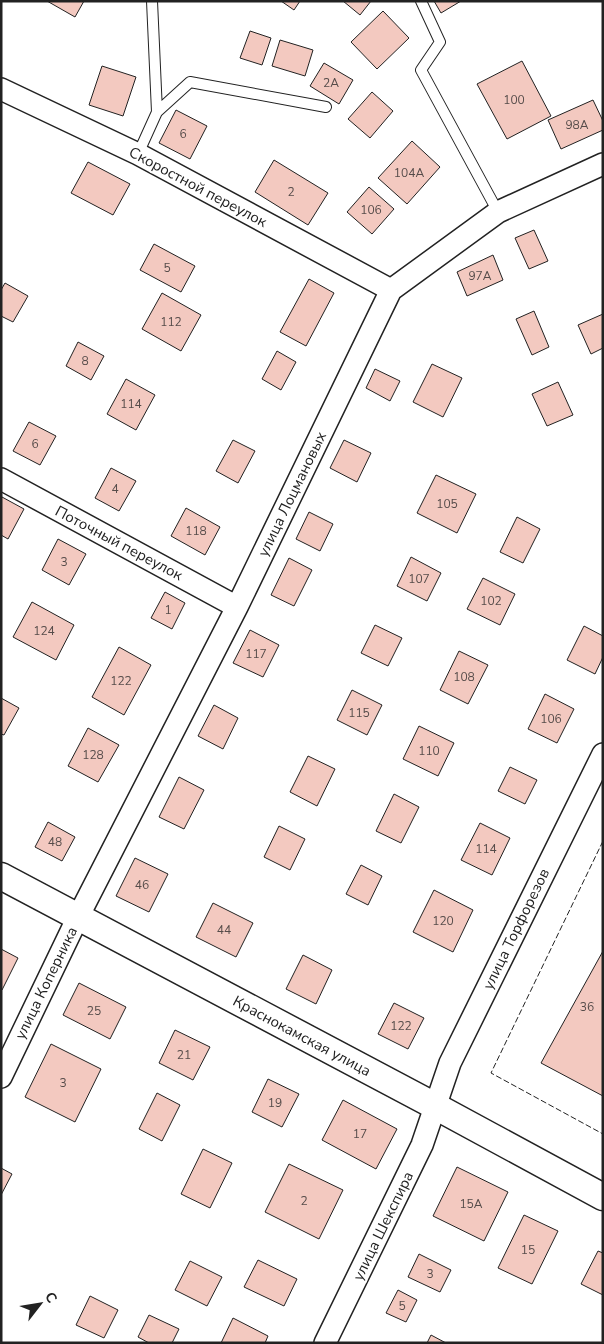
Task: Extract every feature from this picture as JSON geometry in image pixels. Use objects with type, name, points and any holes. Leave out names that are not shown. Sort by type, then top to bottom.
[{"type":"street","name":"Скоростной переулок","points":[[1,89],[138,154],[391,290]]},
{"type":"street","name":"улица Лоцмановых","points":[[78,917],[237,607],[391,290],[498,212],[603,164]]},
{"type":"street","name":"Поточный переулок","points":[[1,479],[237,607]]},
{"type":"street","name":"улица Торфорезов","points":[[435,1106],[450,1063],[603,754]]},
{"type":"street","name":"Краснокамская улица","points":[[1,876],[603,1197]]},
{"type":"street","name":"улица Коперника","points":[[1,1077],[78,917]]},
{"type":"street","name":"улица Шекспира","points":[[325,1343],[422,1145],[435,1106]]},
{"type":"lane","points":[[152,1],[157,112]]},
{"type":"lane","points":[[421,1],[440,42],[421,70],[498,212]]},
{"type":"lane","points":[[138,154],[157,112],[190,82],[326,107]]},
{"type":"building","points":[[47,1],[84,1],[75,17]]},
{"type":"building","points":[[281,1],[300,1],[294,10]]},
{"type":"building","points":[[343,1],[371,1],[360,15]]},
{"type":"building","points":[[434,1],[461,1],[441,13]]},
{"type":"building","points":[[383,11],[409,38],[377,69],[351,42]]},
{"type":"building","points":[[250,31],[271,38],[262,65],[240,58]]},
{"type":"building","points":[[280,40],[313,50],[305,76],[272,66]]},
{"type":"building","points":[[522,61],[551,116],[507,139],[477,84]]},
{"type":"building","points":[[324,63],[353,80],[339,104],[310,86]]},
{"type":"building","points":[[102,66],[136,77],[123,116],[89,105]]},
{"type":"building","points":[[372,92],[393,111],[370,138],[348,119]]},
{"type":"building","points":[[593,100],[603,121],[603,130],[561,149],[548,120]]},
{"type":"building","points":[[176,110],[207,126],[190,159],[159,143]]},
{"type":"building","points":[[412,141],[440,167],[407,204],[378,178]]},
{"type":"building","points":[[274,160],[328,193],[308,225],[255,192]]},
{"type":"building","points":[[88,162],[130,184],[113,215],[71,193]]},
{"type":"building","points":[[369,187],[394,209],[372,234],[347,212]]},
{"type":"building","points":[[534,230],[548,261],[529,269],[515,238]]},
{"type":"building","points":[[154,244],[195,266],[181,292],[140,270]]},
{"type":"building","points":[[493,255],[503,280],[467,296],[457,272]]},
{"type":"building","points":[[309,279],[334,293],[306,346],[280,332]]},
{"type":"building","points":[[5,283],[28,296],[13,322],[1,316],[1,290]]},
{"type":"building","points":[[162,293],[201,315],[181,351],[142,329]]},
{"type":"building","points":[[534,311],[549,347],[532,355],[516,319]]},
{"type":"building","points":[[603,314],[603,348],[591,354],[578,325]]},
{"type":"building","points":[[78,342],[104,356],[91,380],[66,366]]},
{"type":"building","points":[[277,351],[296,362],[281,390],[262,379]]},
{"type":"building","points":[[432,364],[462,378],[443,417],[413,402]]},
{"type":"building","points":[[375,369],[400,381],[390,401],[366,388]]},
{"type":"building","points":[[126,379],[155,395],[136,430],[107,414]]},
{"type":"building","points":[[558,382],[573,415],[547,426],[532,394]]},
{"type":"building","points":[[29,422],[56,436],[40,465],[13,451]]},
{"type":"building","points":[[233,440],[255,451],[238,483],[216,471]]},
{"type":"building","points":[[344,440],[371,453],[357,482],[330,468]]},
{"type":"building","points":[[111,468],[136,481],[119,511],[95,498]]},
{"type":"building","points":[[436,475],[476,494],[457,533],[417,513]]},
{"type":"building","points":[[2,497],[24,509],[8,539],[1,535]]},
{"type":"building","points":[[186,508],[220,527],[205,555],[171,536]]},
{"type":"building","points":[[309,512],[333,524],[320,551],[296,539]]},
{"type":"building","points":[[517,517],[540,529],[523,563],[500,552]]},
{"type":"building","points":[[58,539],[86,554],[69,585],[42,570]]},
{"type":"building","points":[[411,557],[441,573],[427,601],[397,586]]},
{"type":"building","points":[[289,558],[312,570],[294,606],[271,595]]},
{"type":"building","points":[[483,578],[515,594],[500,625],[467,609]]},
{"type":"building","points":[[165,592],[185,603],[172,629],[151,618]]},
{"type":"building","points":[[32,602],[74,625],[56,660],[13,637]]},
{"type":"building","points":[[375,625],[402,638],[388,666],[361,653]]},
{"type":"building","points":[[584,626],[603,636],[603,657],[595,674],[567,660]]},
{"type":"building","points":[[250,630],[279,645],[263,677],[233,663]]},
{"type":"building","points":[[119,647],[151,665],[124,715],[92,697]]},
{"type":"building","points":[[459,651],[488,665],[468,704],[440,690]]},
{"type":"building","points":[[352,690],[382,705],[367,735],[337,720]]},
{"type":"building","points":[[545,694],[574,709],[557,743],[528,729]]},
{"type":"building","points":[[1,698],[19,708],[4,735],[1,734]]},
{"type":"building","points":[[214,705],[238,718],[223,749],[198,736]]},
{"type":"building","points":[[419,726],[454,743],[438,776],[403,759]]},
{"type":"building","points":[[88,728],[119,745],[98,782],[68,766]]},
{"type":"building","points":[[308,756],[335,769],[317,806],[290,792]]},
{"type":"building","points":[[510,767],[537,780],[525,804],[498,791]]},
{"type":"building","points":[[179,777],[204,790],[184,829],[159,817]]},
{"type":"building","points":[[394,794],[419,807],[401,843],[376,831]]},
{"type":"building","points":[[48,822],[75,837],[62,861],[35,847]]},
{"type":"building","points":[[480,823],[510,838],[492,875],[461,860]]},
{"type":"building","points":[[279,826],[305,839],[290,870],[264,857]]},
{"type":"building","points":[[135,858],[168,874],[149,912],[116,896]]},
{"type":"building","points":[[361,865],[382,876],[368,905],[346,894]]},
{"type":"building","points":[[434,890],[473,910],[453,952],[413,932]]},
{"type":"building","points":[[213,903],[253,923],[236,957],[196,937]]},
{"type":"building","points":[[1,949],[18,958],[2,990],[1,989]]},
{"type":"building","points":[[603,951],[603,1096],[541,1063]]},
{"type":"building","points":[[303,955],[332,970],[316,1004],[286,989]]},
{"type":"building","points":[[79,983],[126,1007],[110,1039],[63,1015]]},
{"type":"building","points":[[394,1003],[424,1018],[408,1049],[378,1034]]},
{"type":"building","points":[[175,1030],[210,1047],[193,1080],[159,1063]]},
{"type":"building","points":[[51,1044],[101,1069],[75,1122],[25,1097]]},
{"type":"building","points":[[268,1079],[299,1094],[282,1127],[252,1112]]},
{"type":"building","points":[[157,1093],[180,1105],[162,1141],[139,1129]]},
{"type":"building","points":[[343,1100],[397,1129],[376,1169],[322,1140]]},
{"type":"building","points":[[203,1149],[232,1163],[210,1208],[181,1194]]},
{"type":"building","points":[[289,1164],[343,1190],[319,1239],[265,1212]]},
{"type":"building","points":[[457,1167],[508,1192],[484,1241],[433,1216]]},
{"type":"building","points":[[1,1168],[12,1174],[1,1195]]},
{"type":"building","points":[[524,1215],[558,1231],[532,1284],[498,1268]]},
{"type":"building","points":[[598,1251],[603,1253],[603,1295],[581,1284]]},
{"type":"building","points":[[419,1254],[451,1270],[440,1292],[408,1277]]},
{"type":"building","points":[[258,1260],[297,1279],[284,1306],[244,1287]]},
{"type":"building","points":[[190,1261],[222,1277],[207,1306],[175,1290]]},
{"type":"building","points":[[398,1290],[417,1300],[406,1322],[386,1313]]},
{"type":"building","points":[[90,1296],[118,1310],[104,1338],[76,1325]]},
{"type":"building","points":[[149,1315],[179,1329],[172,1343],[149,1343],[138,1337]]},
{"type":"building","points":[[233,1318],[268,1336],[265,1343],[221,1343]]},
{"type":"building","points":[[431,1335],[446,1343],[427,1343]]},
{"type":"fence","points":[[603,841],[491,1073],[603,1134]]}]
